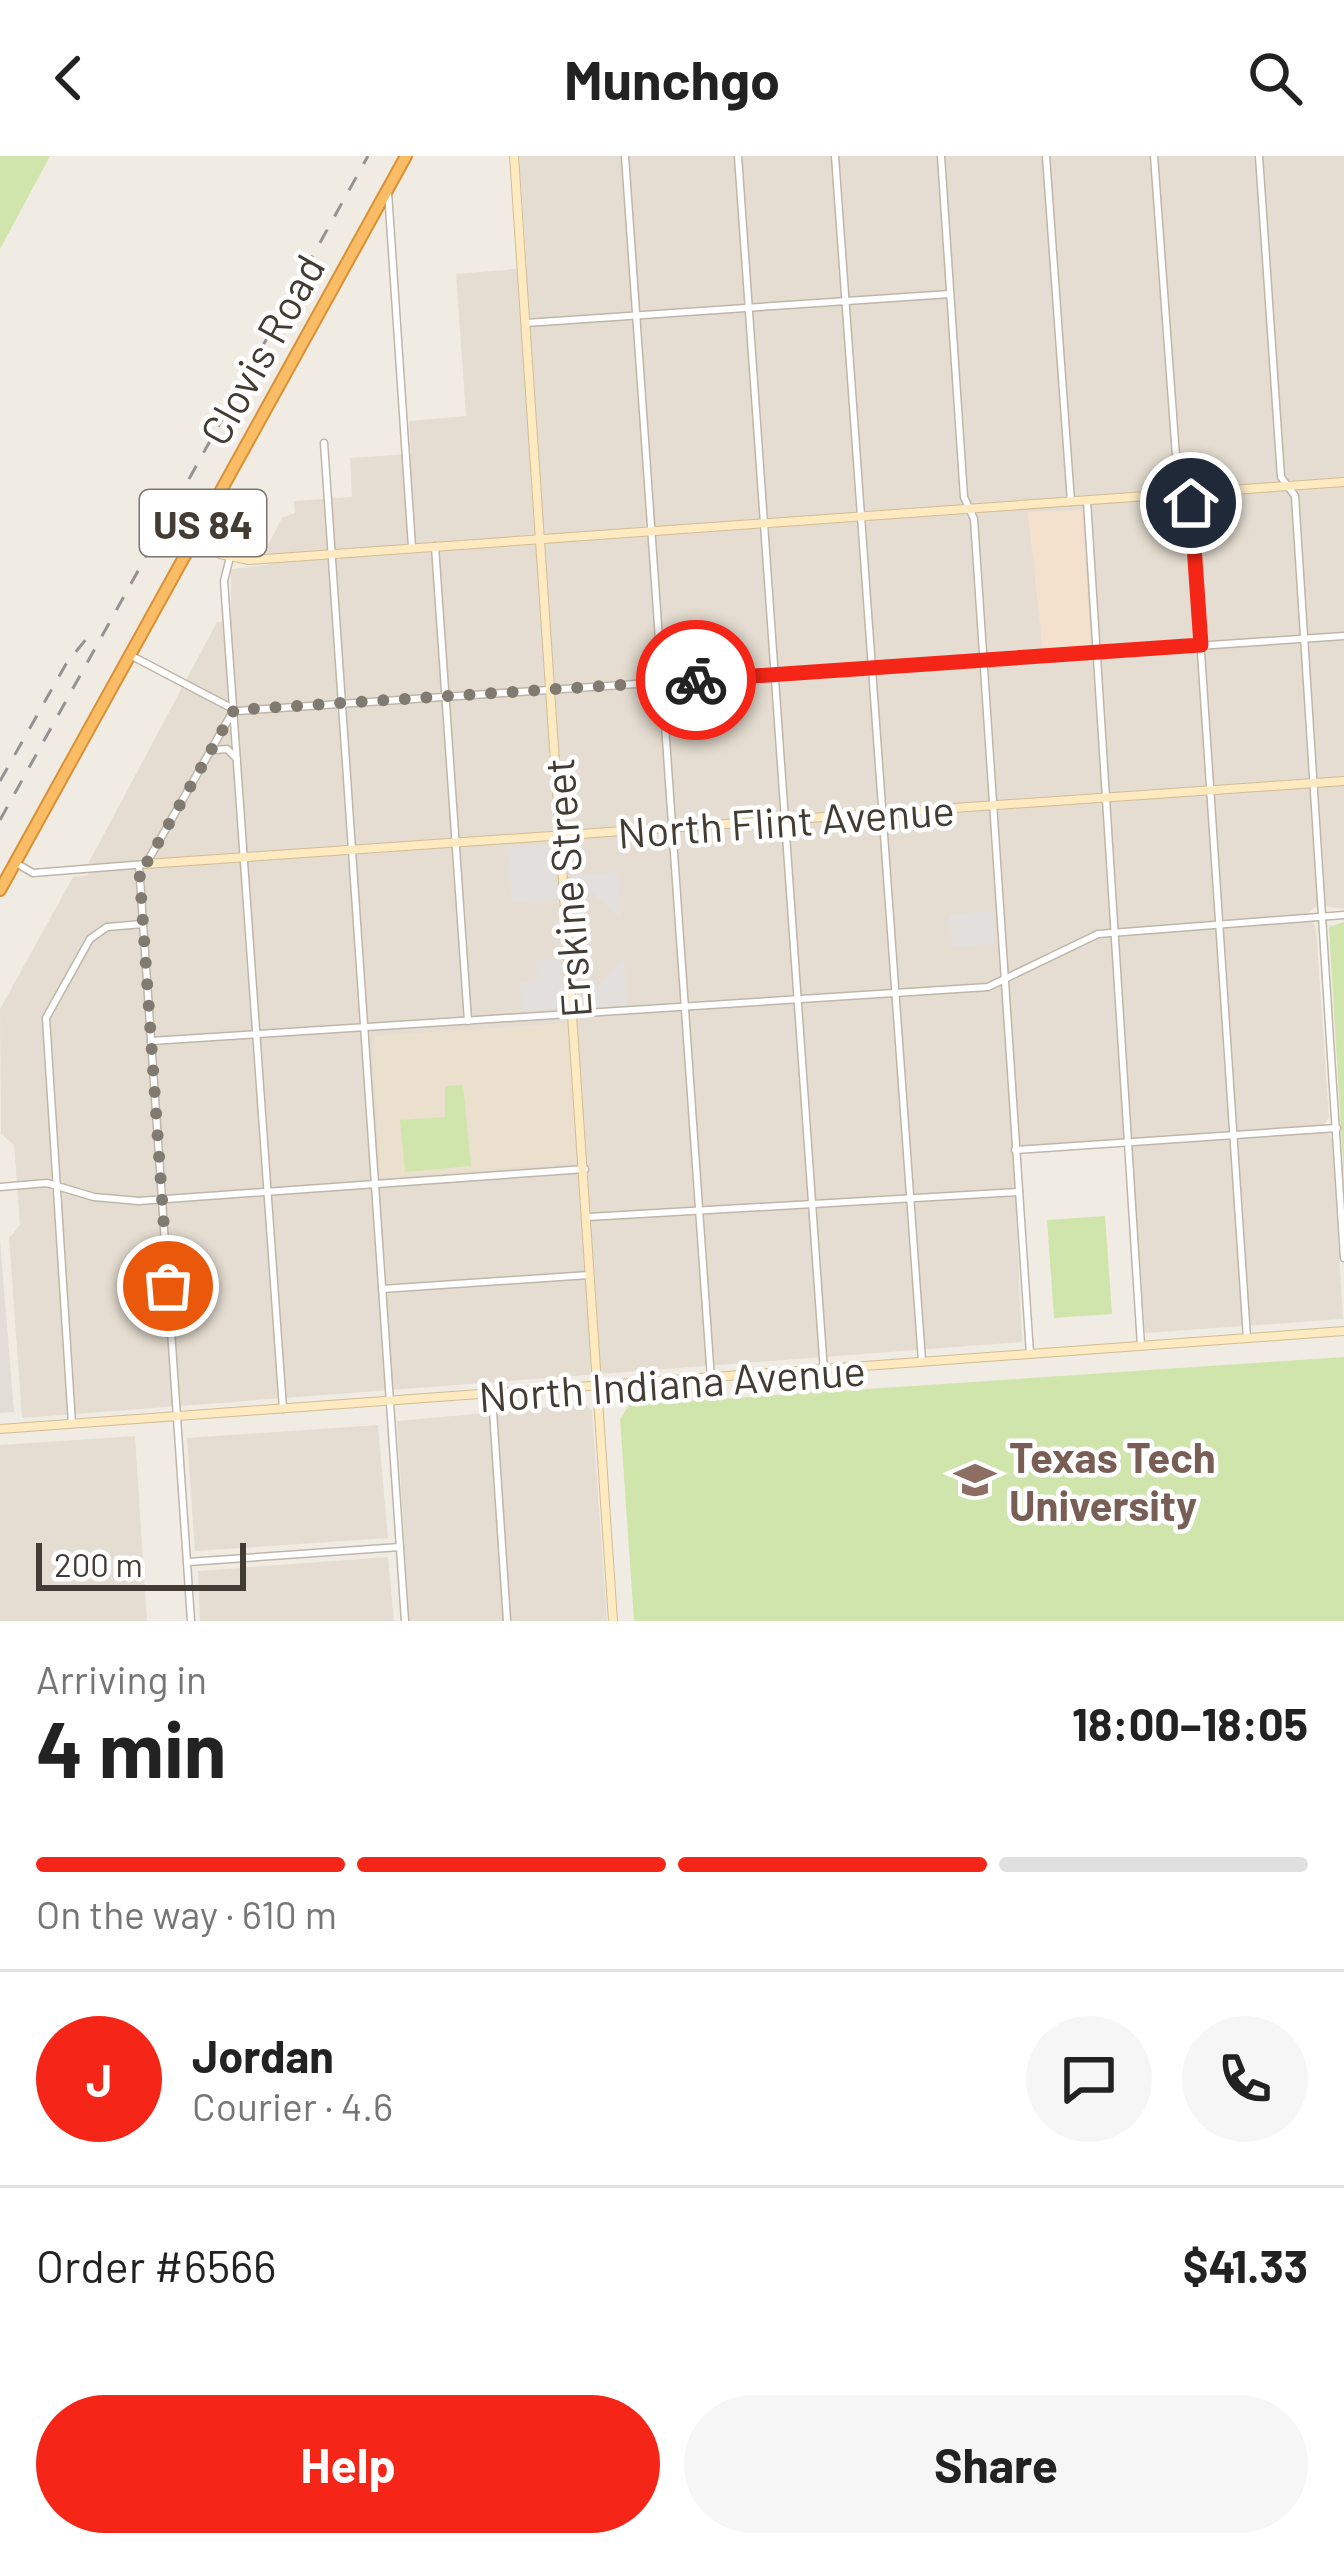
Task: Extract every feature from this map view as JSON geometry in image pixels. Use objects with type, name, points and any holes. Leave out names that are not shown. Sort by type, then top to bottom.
[{"type":"highway","name":"Clovis Road","points":[[0,890],[406,156]]},
{"type":"street","name":"Erskine Street","points":[[514,156],[613,1621]]},
{"type":"street","points":[[626,156],[711,1380]]},
{"type":"street","points":[[738,156],[824,1372]]},
{"type":"street","points":[[835,156],[922,1363]]},
{"type":"street","points":[[941,156],[964,496],[970,509],[984,660],[1030,1354]]},
{"type":"street","points":[[1046,156],[1071,502]]},
{"type":"street","points":[[1154,156],[1178,483],[1191,503],[1246,1338]]},
{"type":"street","points":[[1259,156],[1281,477],[1295,496],[1344,1258]]},
{"type":"street","points":[[388,189],[412,547]]},
{"type":"street","points":[[526,323],[950,294]]},
{"type":"street","points":[[324,443],[328,554],[405,1621]]},
{"type":"street","points":[[195,537],[230,557],[328,554],[1344,482]]},
{"type":"street","points":[[1087,501],[1141,1346]]},
{"type":"street","points":[[435,546],[468,1022]]},
{"type":"street","points":[[230,557],[224,580],[283,1411]]},
{"type":"street","points":[[130,655],[234,710],[1344,636]]},
{"type":"street","points":[[191,1621],[142,864],[234,710]]},
{"type":"street","points":[[210,751],[223,748],[237,759]]},
{"type":"street","name":"North Flint Avenue","points":[[16,862],[33,873],[1344,781]]},
{"type":"street","points":[[151,1041],[897,993],[1005,981],[1071,943],[1113,931],[1344,915]]},
{"type":"street","points":[[72,1424],[46,1018],[90,938],[107,927],[143,924]]},
{"type":"street","points":[[1016,1150],[1337,1128]]},
{"type":"street","points":[[0,1187],[56,1186],[110,1199],[162,1199],[585,1169]]},
{"type":"street","points":[[588,1217],[1019,1192]]},
{"type":"street","points":[[382,1289],[592,1275]]},
{"type":"street","name":"North Indiana Avenue","points":[[0,1429],[1344,1331]]},
{"type":"street","points":[[492,1396],[507,1621]]},
{"type":"street","points":[[187,1562],[400,1546]]},
{"type":"shaded area","points":[[519,156],[1344,156],[1344,909],[1318,905],[1308,913],[1316,928],[1329,1118],[1324,1125],[1332,1139],[1343,1319],[1145,1333],[1131,1139],[1013,1147],[1022,1342],[22,1418],[9,1238],[20,1225],[14,1145],[1,1134],[0,1009],[73,877],[88,875],[88,864],[217,622],[231,621],[231,569],[268,565],[267,547],[282,518],[295,513],[294,501],[352,497],[350,458],[411,454],[409,421],[466,416],[456,274],[527,268]]},
{"type":"shaded area","points":[[1082,510],[1091,649],[1043,653],[1028,512]]},
{"type":"shaded area","points":[[554,844],[557,899],[512,902],[508,847]]},
{"type":"shaded area","points":[[618,872],[621,918],[591,892],[573,894],[572,876]]},
{"type":"shaded area","points":[[993,911],[995,944],[952,947],[949,914]]},
{"type":"shaded area","points":[[561,958],[564,1008],[522,1011],[520,982],[537,980],[536,960]]},
{"type":"shaded area","points":[[624,959],[627,1005],[586,1008],[584,987],[599,986]]},
{"type":"shaded area","points":[[568,1023],[579,1162],[380,1178],[373,1036]]},
{"type":"shaded area","points":[[0,1240],[14,1412],[0,1413]]},
{"type":"shaded area","points":[[585,1404],[592,1411],[607,1621],[409,1621],[397,1421]]},
{"type":"shaded area","points":[[378,1425],[388,1538],[195,1551],[187,1438]]},
{"type":"shaded area","points":[[135,1436],[147,1621],[0,1621],[0,1445]]},
{"type":"shaded area","points":[[388,1557],[394,1621],[200,1621],[198,1571]]},
{"type":"green space","points":[[0,156],[50,156],[0,249]]},
{"type":"green space","points":[[1344,922],[1344,1178],[1329,927]]},
{"type":"green space","points":[[463,1085],[471,1166],[405,1172],[400,1120],[445,1117],[445,1086]]},
{"type":"green space","points":[[1105,1216],[1112,1314],[1054,1318],[1047,1220]]},
{"type":"green space","name":"Texas Tech University","points":[[1344,1357],[1344,1621],[634,1621],[620,1419],[629,1405]]},
{"type":"railway","points":[[0,820],[368,156]]},
{"type":"railway","points":[[0,781],[66,664],[87,638]]},
{"type":"way so far","points":[[168,1286],[139,865],[146,864],[234,710],[696,680]]},
{"type":"place","name":"Texas Tech University","points":[[975,1480]]},
{"type":"route","points":[[696,680],[1201,645],[1191,503]]}]
